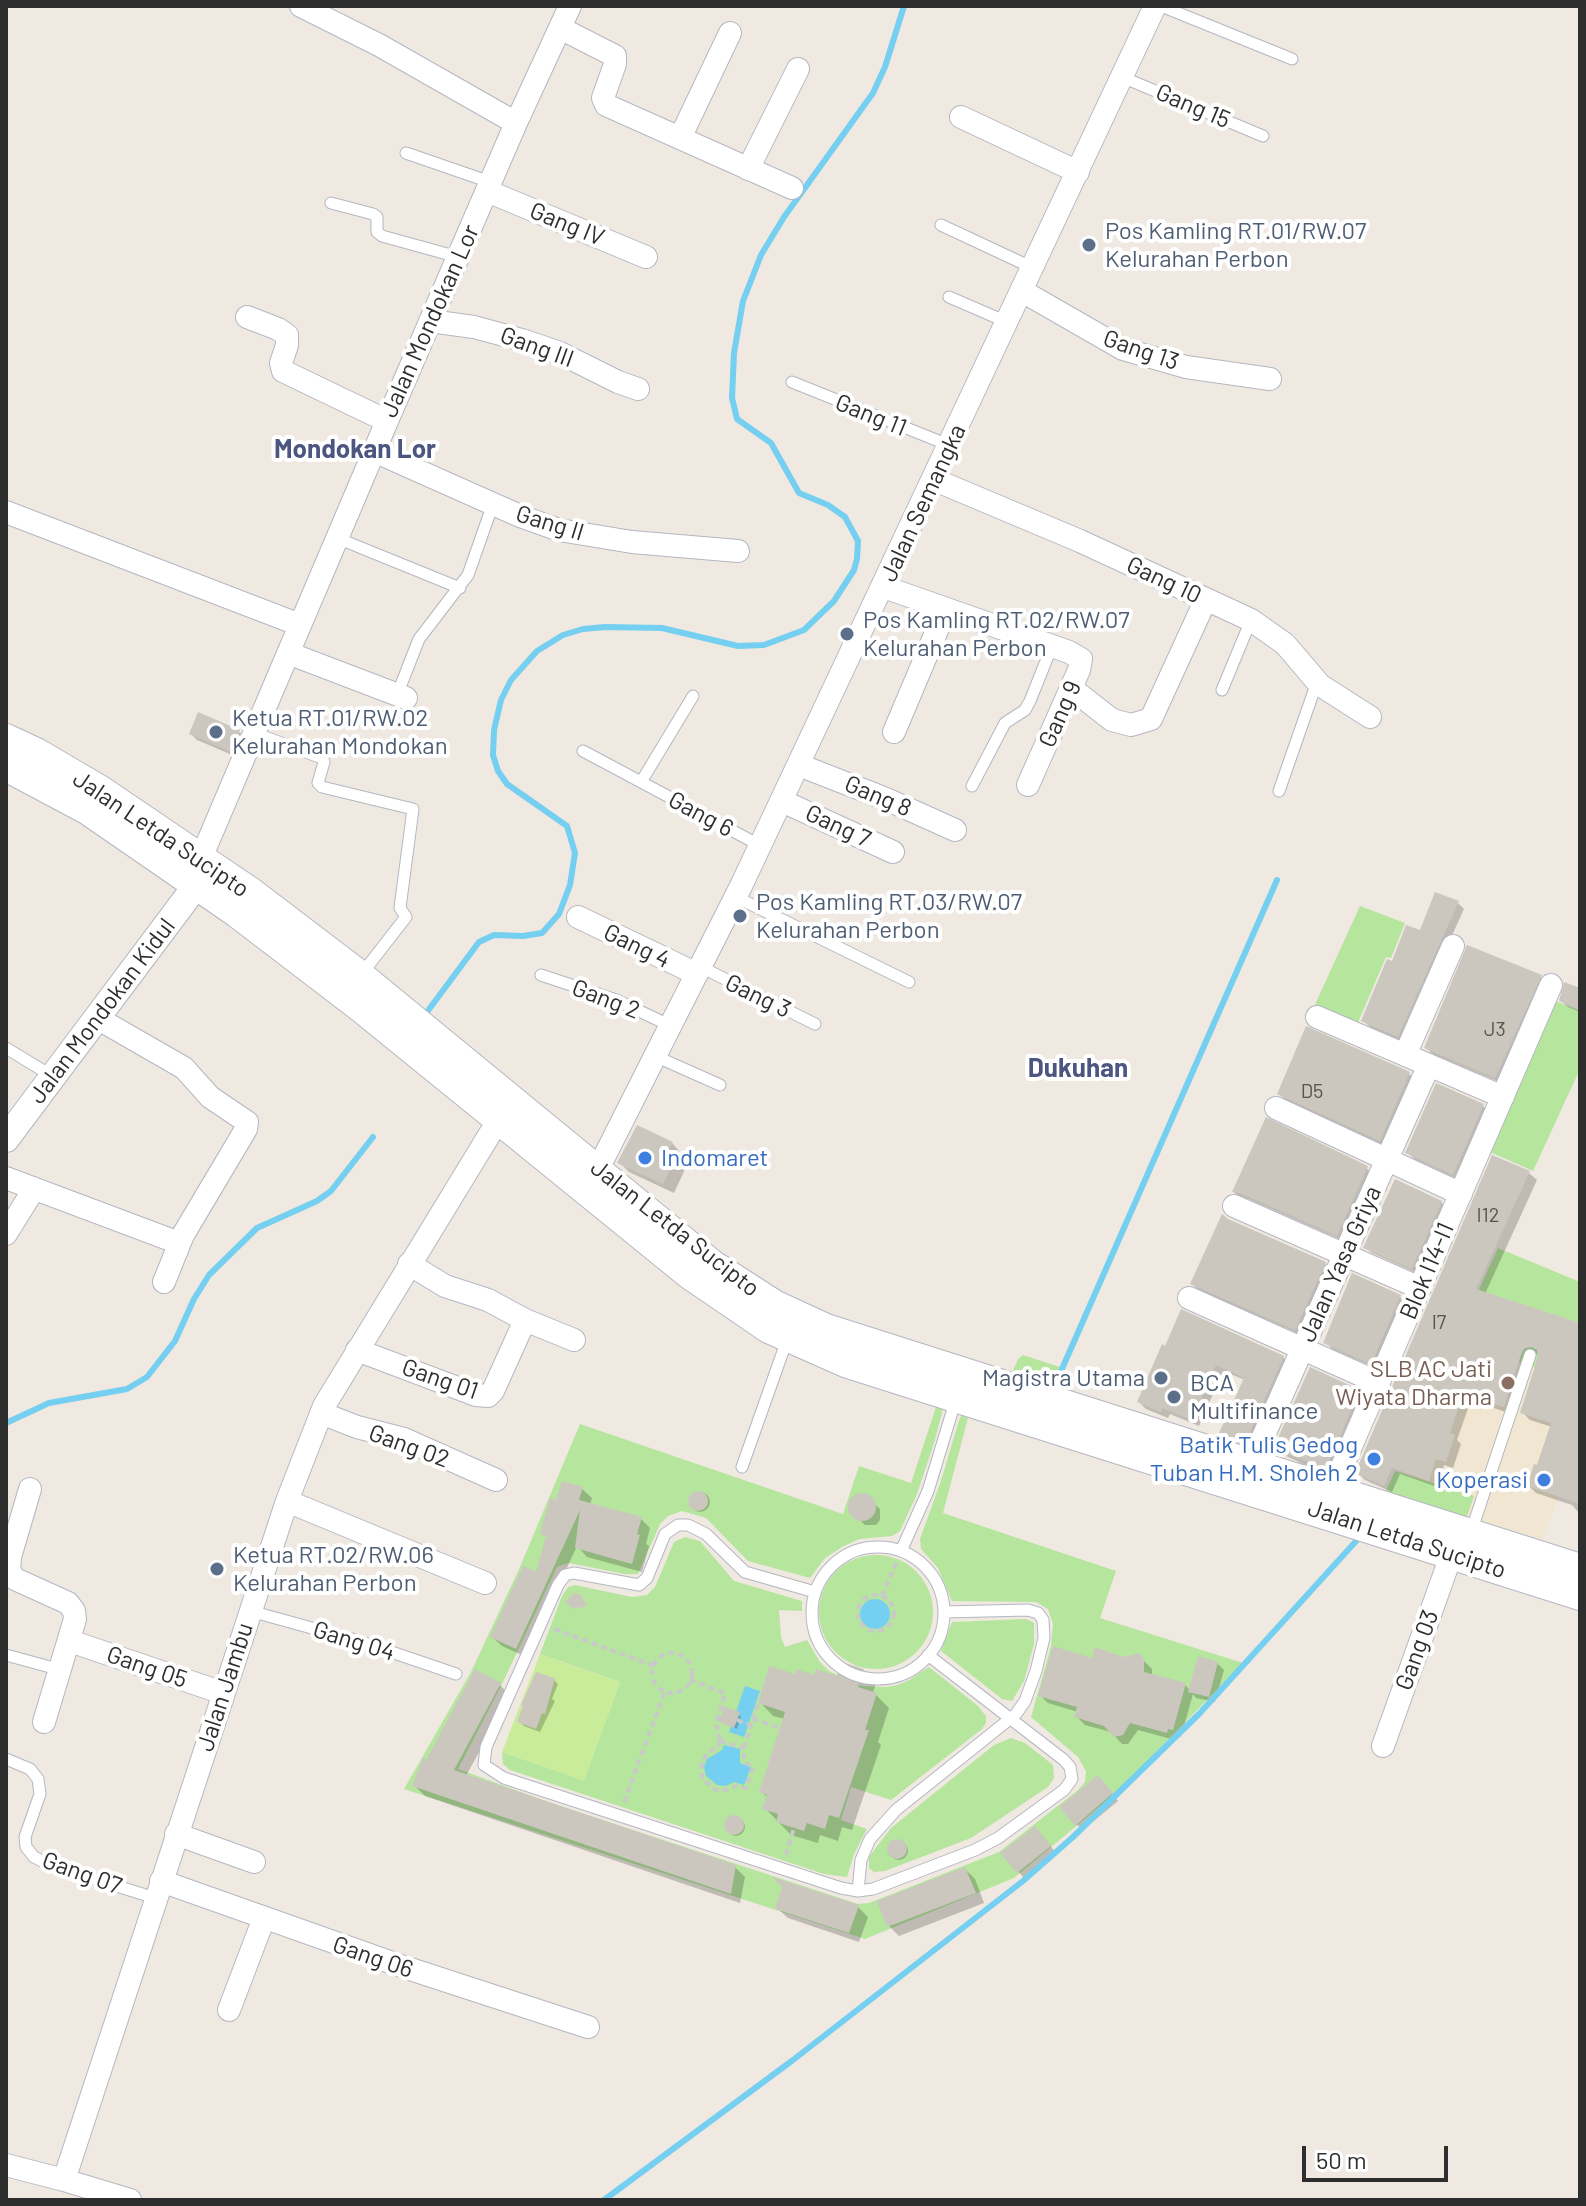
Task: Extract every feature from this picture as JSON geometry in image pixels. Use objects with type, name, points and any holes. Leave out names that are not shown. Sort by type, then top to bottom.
[{"type":"main road","name":"Jalan Letda Sucipto","points":[[6,739],[67,784],[200,871],[365,991],[602,1182],[712,1265],[774,1305],[959,1386],[1461,1543],[1580,1569]]},
{"type":"main road","name":"Jalan Letda Sucipto","points":[[6,766],[67,784]]},
{"type":"main road","name":"Jalan Letda Sucipto","points":[[365,991],[499,1119],[602,1182],[721,1298],[788,1338],[848,1363],[959,1386],[1251,1464],[1332,1490],[1377,1517]]},
{"type":"main road","name":"Jalan Letda Sucipto","points":[[1461,1543],[1580,1595]]},
{"type":"street","points":[[301,6],[379,45],[516,123]]},
{"type":"street","name":"Jalan Mondokan Lor","points":[[200,871],[254,733],[374,451],[570,6]]},
{"type":"street","name":"Jalan Semangka","points":[[602,1182],[655,1056],[761,846],[1158,6]]},
{"type":"street","points":[[560,28],[615,56],[603,98],[606,105],[792,188]]},
{"type":"street","points":[[680,138],[730,33]]},
{"type":"street","points":[[748,169],[798,69]]},
{"type":"street","points":[[961,117],[1078,172]]},
{"type":"street","name":"Gang IV","points":[[489,186],[646,257]]},
{"type":"street","name":"Gang 13","points":[[1022,291],[1123,349],[1186,367],[1270,379]]},
{"type":"street","points":[[247,317],[287,335],[281,363],[283,371],[387,421]]},
{"type":"street","name":"Gang III","points":[[430,321],[474,327],[522,340],[560,353],[638,389]]},
{"type":"street","name":"Gang II","points":[[374,451],[542,525],[580,535],[738,551]]},
{"type":"street","name":"Gang 10","points":[[935,480],[1035,521],[1251,620],[1285,644],[1317,682],[1334,696],[1370,717]]},
{"type":"street","points":[[6,512],[300,625]]},
{"type":"street","name":"Gang 9","points":[[884,587],[1075,654],[1081,659],[1081,667],[1028,785]]},
{"type":"street","points":[[1071,688],[1112,720],[1131,725],[1151,719],[1206,599]]},
{"type":"street","points":[[894,732],[946,609]]},
{"type":"street","points":[[288,653],[401,697]]},
{"type":"street","name":"Gang 8","points":[[799,765],[955,830]]},
{"type":"street","name":"Gang 7","points":[[782,801],[893,852]]},
{"type":"street","name":"Jalan Mondokan Kidul","points":[[8,1134],[97,1018],[200,871]]},
{"type":"street","name":"Gang 4","points":[[578,917],[699,971]]},
{"type":"street","points":[[1405,1055],[1453,946]]},
{"type":"street","name":"Blok I14-I1","points":[[1332,1490],[1551,985]]},
{"type":"street","points":[[1317,1017],[1503,1097]]},
{"type":"street","points":[[97,1018],[184,1068],[210,1097],[247,1122],[246,1129],[179,1243],[164,1282]]},
{"type":"street","name":"Jalan Yasa Griya","points":[[1251,1464],[1429,1065]]},
{"type":"street","points":[[1276,1108],[1461,1194]]},
{"type":"street","name":"Jalan Jambu","points":[[64,2180],[250,1611],[321,1413],[499,1119]]},
{"type":"street","points":[[6,1178],[179,1243]]},
{"type":"street","points":[[6,1234],[34,1189]]},
{"type":"street","points":[[1234,1206],[1420,1288]]},
{"type":"street","points":[[409,1264],[445,1286],[488,1300],[525,1320],[574,1340]]},
{"type":"street","points":[[1189,1298],[1379,1383]]},
{"type":"street","name":"Gang 01","points":[[357,1350],[476,1395],[488,1396],[525,1320]]},
{"type":"street","name":"Gang 02","points":[[321,1413],[357,1427],[404,1439],[496,1480]]},
{"type":"street","points":[[30,1489],[10,1557],[9,1571],[15,1579],[71,1606],[75,1619],[44,1722]]},
{"type":"street","points":[[287,1501],[485,1583]]},
{"type":"street","name":"Gang 03","points":[[1383,1746],[1461,1543]]},
{"type":"street","name":"Gang 05","points":[[70,1641],[223,1693]]},
{"type":"street","points":[[176,1834],[254,1862]]},
{"type":"street","name":"Gang 06","points":[[158,1890],[264,1918],[588,2027]]},
{"type":"street","points":[[229,2010],[264,1918]]},
{"type":"street","points":[[6,2165],[130,2200]]},
{"type":"lane","points":[[1158,6],[1292,59]]},
{"type":"lane","name":"Gang 15","points":[[1122,77],[1263,136]]},
{"type":"lane","points":[[406,153],[489,186]]},
{"type":"lane","points":[[331,203],[373,214],[377,217],[377,232],[382,236],[458,257]]},
{"type":"lane","points":[[941,225],[1033,268]]},
{"type":"lane","points":[[949,297],[1008,323]]},
{"type":"lane","name":"Gang 11","points":[[792,382],[951,446]]},
{"type":"lane","points":[[401,697],[415,647],[460,588],[473,563],[493,504]]},
{"type":"lane","points":[[337,538],[460,588]]},
{"type":"lane","points":[[1222,690],[1251,620]]},
{"type":"lane","points":[[972,786],[1005,723],[1025,710],[1052,646]]},
{"type":"lane","points":[[1279,791],[1317,682]]},
{"type":"lane","name":"Gang 6","points":[[641,782],[693,696]]},
{"type":"lane","points":[[254,733],[322,758],[324,762],[318,783],[322,787],[413,809],[400,908],[406,917],[365,991]]},
{"type":"lane","name":"Gang 6","points":[[583,751],[761,846]]},
{"type":"lane","points":[[736,897],[909,982]]},
{"type":"lane","name":"Gang 3","points":[[699,971],[815,1024]]},
{"type":"lane","name":"Gang 2","points":[[541,975],[616,1000],[671,1026]]},
{"type":"lane","points":[[6,1048],[53,1077]]},
{"type":"lane","points":[[655,1056],[720,1085]]},
{"type":"lane","points":[[742,1467],[788,1338]]},
{"type":"lane","points":[[1461,1543],[1530,1355]]},
{"type":"lane","points":[[901,1551],[928,1491],[959,1386]]},
{"type":"lane","points":[[815,1592],[745,1572],[701,1530],[683,1525],[673,1527],[665,1534],[649,1574],[639,1585],[574,1573],[565,1575],[484,1752],[484,1765],[504,1778],[782,1869],[858,1891],[873,1889],[986,1845],[1068,1786],[1073,1774],[1068,1764],[928,1655]]},
{"type":"lane","points":[[878,1547],[901,1551],[919,1561],[933,1577],[942,1596],[944,1612],[939,1638],[928,1655],[912,1669],[893,1677],[872,1679],[841,1668],[825,1653],[815,1633],[811,1612],[815,1592],[828,1569],[845,1555],[878,1547]]},
{"type":"lane","name":"Gang 04","points":[[250,1611],[359,1641],[456,1674]]},
{"type":"lane","points":[[858,1891],[862,1854],[879,1827],[910,1798],[1011,1719],[1025,1701],[1036,1671],[1043,1644],[1042,1617],[1036,1611],[944,1612]]},
{"type":"lane","points":[[6,1655],[61,1670]]},
{"type":"lane","name":"Gang 07","points":[[6,1759],[30,1769],[38,1779],[40,1794],[25,1837],[26,1847],[34,1857],[158,1890]]},
{"type":"path","points":[[882,1596],[901,1551]]},
{"type":"path","points":[[870,1596],[882,1596],[892,1604],[894,1616],[888,1627],[870,1631],[861,1624],[858,1608],[870,1596]]},
{"type":"path","points":[[540,1624],[654,1666]]},
{"type":"path","points":[[665,1655],[678,1655],[688,1662],[692,1674],[690,1680],[683,1689],[665,1691],[655,1683],[654,1666],[665,1655]]},
{"type":"path","points":[[690,1680],[725,1693],[716,1725],[720,1741],[704,1757],[700,1767],[704,1781],[716,1790],[747,1787],[753,1767],[744,1762],[744,1748],[759,1701]]},
{"type":"path","points":[[619,1815],[665,1691]]},
{"type":"path","points":[[753,1719],[780,1728]]},
{"type":"path","points":[[737,1720],[750,1725]]},
{"type":"path","points":[[720,1741],[744,1748]]},
{"type":"path","points":[[782,1869],[794,1828]]},
{"type":"shaded area","name":"SLB AC Jati Wiyata Dharma","points":[[1498,1248],[1580,1282],[1580,1444],[1541,1542],[1385,1493]]},
{"type":"green space","points":[[1360,906],[1405,923],[1391,958],[1386,957],[1356,1027],[1313,1009]]},
{"type":"green space","points":[[1553,1000],[1580,1011],[1580,1069],[1533,1171],[1488,1151]]},
{"type":"green space","points":[[1498,1248],[1580,1282],[1580,1382],[1455,1341]]},
{"type":"green space","points":[[1023,1355],[1063,1368],[1054,1387],[1012,1373]]},
{"type":"green space","points":[[937,1404],[943,1409],[934,1443],[917,1494],[900,1531],[892,1536],[859,1539],[842,1547],[825,1558],[810,1578],[748,1561],[706,1518],[682,1511],[668,1516],[660,1524],[638,1574],[569,1563],[557,1567],[458,1769],[554,1804],[858,1904],[869,1903],[999,1852],[1078,1790],[1085,1782],[1086,1771],[1078,1757],[1031,1717],[1051,1646],[1053,1624],[1048,1609],[1036,1602],[952,1601],[938,1568],[921,1549],[920,1539],[959,1420],[962,1414],[969,1414],[943,1513],[1116,1571],[1100,1618],[1243,1663],[1117,1792],[1014,1878],[865,1939],[404,1789],[471,1672],[520,1567],[580,1424],[843,1514],[859,1466],[911,1483]]},
{"type":"green space","points":[[1395,1471],[1474,1496],[1466,1519],[1385,1493]]},
{"type":"green space","points":[[685,1537],[700,1541],[734,1581],[802,1601],[802,1611],[779,1610],[785,1647],[807,1640],[829,1671],[862,1686],[898,1685],[929,1667],[986,1716],[982,1729],[891,1800],[851,1787],[841,1820],[867,1829],[847,1877],[824,1874],[510,1770],[503,1764],[502,1752],[584,1780],[620,1682],[540,1654],[562,1596],[568,1587],[575,1585],[632,1597],[647,1595],[655,1587],[674,1542]]},
{"type":"green space","points":[[876,1555],[898,1559],[916,1572],[929,1590],[933,1612],[929,1634],[916,1652],[898,1665],[876,1669],[854,1665],[836,1652],[823,1634],[819,1612],[823,1590],[836,1572],[854,1559]]},
{"type":"green space","points":[[1026,1619],[1034,1623],[1034,1644],[1024,1681],[1012,1701],[1002,1699],[941,1651],[952,1622]]},
{"type":"green space","points":[[540,1654],[620,1682],[584,1781],[502,1752]]},
{"type":"green space","points":[[1011,1738],[1025,1743],[1053,1765],[1054,1778],[1048,1787],[971,1838],[885,1871],[874,1872],[869,1868],[869,1857],[891,1828],[994,1745]]},
{"type":"water","points":[[875,1599],[886,1603],[890,1614],[886,1625],[875,1629],[864,1625],[860,1614],[864,1603]]},
{"type":"water","points":[[745,1686],[760,1691],[744,1737],[729,1732]]},
{"type":"water","points":[[724,1745],[740,1749],[740,1763],[751,1767],[744,1785],[734,1782],[726,1786],[717,1785],[706,1776],[704,1767],[707,1759],[722,1750]]},
{"type":"building","points":[[198,712],[240,730],[231,752],[189,734]]},
{"type":"building","points":[[1435,892],[1459,901],[1398,1037],[1361,1021],[1387,959],[1392,961],[1406,925],[1420,930]]},
{"type":"building","points":[[1467,945],[1542,975],[1495,1078],[1424,1048]]},
{"type":"building","points":[[1564,982],[1580,988],[1580,1010],[1559,1001]]},
{"type":"building","points":[[1306,1026],[1410,1072],[1380,1141],[1277,1094]]},
{"type":"building","points":[[1436,1083],[1484,1104],[1453,1175],[1405,1153]]},
{"type":"building","points":[[1266,1117],[1368,1166],[1337,1236],[1232,1192]]},
{"type":"building","name":"Indomaret","points":[[637,1125],[673,1142],[669,1149],[678,1153],[663,1184],[617,1163]]},
{"type":"building","points":[[1492,1155],[1530,1171],[1476,1289],[1580,1323],[1580,1504],[1527,1486],[1551,1423],[1520,1413],[1538,1357],[1537,1350],[1532,1347],[1522,1352],[1504,1407],[1463,1394],[1450,1433],[1455,1435],[1446,1462],[1436,1459],[1429,1481],[1392,1468],[1384,1486],[1355,1473]]},
{"type":"building","points":[[1395,1179],[1442,1201],[1412,1269],[1363,1248]]},
{"type":"building","points":[[1222,1214],[1326,1262],[1295,1330],[1190,1284]]},
{"type":"building","points":[[1352,1273],[1401,1295],[1371,1364],[1323,1343]]},
{"type":"building","points":[[1181,1309],[1284,1356],[1245,1443],[1219,1433],[1244,1378],[1216,1365],[1192,1420],[1137,1402]]},
{"type":"building","points":[[1310,1367],[1360,1390],[1326,1468],[1273,1449]]},
{"type":"building","points":[[562,1481],[583,1487],[579,1500],[642,1517],[637,1534],[640,1535],[632,1564],[575,1548],[580,1510],[516,1649],[490,1637],[523,1566],[536,1572],[546,1536],[540,1534],[550,1498],[556,1500]]},
{"type":"building","points":[[694,1491],[702,1491],[708,1501],[702,1511],[694,1511],[688,1505],[688,1497]]},
{"type":"building","points":[[862,1493],[872,1497],[876,1507],[872,1517],[862,1521],[852,1517],[848,1507],[852,1497]]},
{"type":"building","points":[[574,1593],[580,1594],[587,1606],[574,1609],[565,1602]]},
{"type":"building","points":[[1053,1646],[1092,1658],[1095,1647],[1124,1657],[1139,1653],[1144,1659],[1144,1672],[1186,1683],[1173,1730],[1168,1729],[1167,1733],[1130,1723],[1123,1735],[1114,1737],[1104,1726],[1074,1717],[1077,1707],[1038,1696]]},
{"type":"building","points":[[1198,1656],[1218,1662],[1209,1697],[1188,1692]]},
{"type":"building","points":[[842,1662],[864,1669],[858,1687],[877,1693],[865,1730],[869,1730],[839,1818],[829,1815],[825,1829],[807,1823],[804,1831],[776,1822],[778,1814],[762,1809],[767,1795],[759,1792],[785,1712],[758,1703],[769,1666],[795,1674],[796,1669],[814,1675],[816,1669],[837,1676]]},
{"type":"building","points":[[475,1669],[501,1683],[454,1770],[736,1865],[731,1894],[412,1786],[423,1758],[426,1760]]},
{"type":"building","points":[[536,1672],[555,1678],[545,1714],[542,1713],[536,1729],[517,1722]]},
{"type":"building","points":[[724,1707],[740,1712],[734,1728],[719,1722]]},
{"type":"building","points":[[1098,1775],[1113,1793],[1075,1826],[1059,1807]]},
{"type":"building","points":[[734,1815],[741,1818],[744,1825],[741,1832],[734,1835],[727,1832],[724,1825],[727,1818]]},
{"type":"building","points":[[1035,1826],[1051,1846],[1017,1873],[1000,1853]]},
{"type":"building","points":[[897,1839],[904,1842],[907,1849],[904,1856],[897,1859],[890,1856],[887,1849],[890,1842]]},
{"type":"building","points":[[965,1867],[976,1893],[887,1927],[877,1901]]},
{"type":"building","points":[[772,1877],[859,1905],[849,1933],[775,1909],[782,1887]]},
{"type":"waterway","points":[[427,1012],[479,942],[494,935],[542,933],[559,914],[570,885],[575,853],[567,826],[507,784],[498,771],[493,755],[494,730],[501,700],[511,680],[537,651],[563,635],[605,627],[662,628],[738,646],[764,645],[804,630],[834,601],[854,570],[858,541],[845,517],[828,505],[799,493],[771,443],[737,419],[732,398],[734,353],[743,301],[761,255],[784,217],[873,93],[885,67],[904,6]]},
{"type":"waterway","points":[[1054,1387],[1277,880]]},
{"type":"waterway","points":[[6,1423],[49,1403],[127,1389],[147,1377],[175,1341],[209,1275],[257,1228],[317,1201],[331,1191],[373,1137]]},
{"type":"waterway","points":[[604,2200],[793,2060],[1023,1881],[1073,1837],[1199,1714],[1358,1539]]},
{"type":"place","name":"Pos Kamling RT.01/RW.07 Kelurahan Perbon","points":[[1089,245]]},
{"type":"place","name":"Pos Kamling RT.02/RW.07 Kelurahan Perbon","points":[[847,634]]},
{"type":"place","name":"Ketua RT.01/RW.02 Kelurahan Mondokan","points":[[216,732]]},
{"type":"place","name":"Pos Kamling RT.03/RW.07 Kelurahan Perbon","points":[[740,916]]},
{"type":"place","name":"Indomaret","points":[[645,1158]]},
{"type":"place","name":"Magistra Utama","points":[[1161,1378]]},
{"type":"place","name":"SLB AC Jati Wiyata Dharma","points":[[1508,1383]]},
{"type":"place","name":"BCA Multifinance","points":[[1174,1397]]},
{"type":"place","name":"Batik Tulis Gedog Tuban H.M. Sholeh 2","points":[[1374,1459]]},
{"type":"place","name":"Koperasi","points":[[1544,1480]]},
{"type":"place","name":"Ketua RT.02/RW.06 Kelurahan Perbon","points":[[217,1569]]},
{"type":"district","name":"Mondokan Lor","points":[[355,449]]},
{"type":"district","name":"Dukuhan","points":[[1078,1068]]}]
